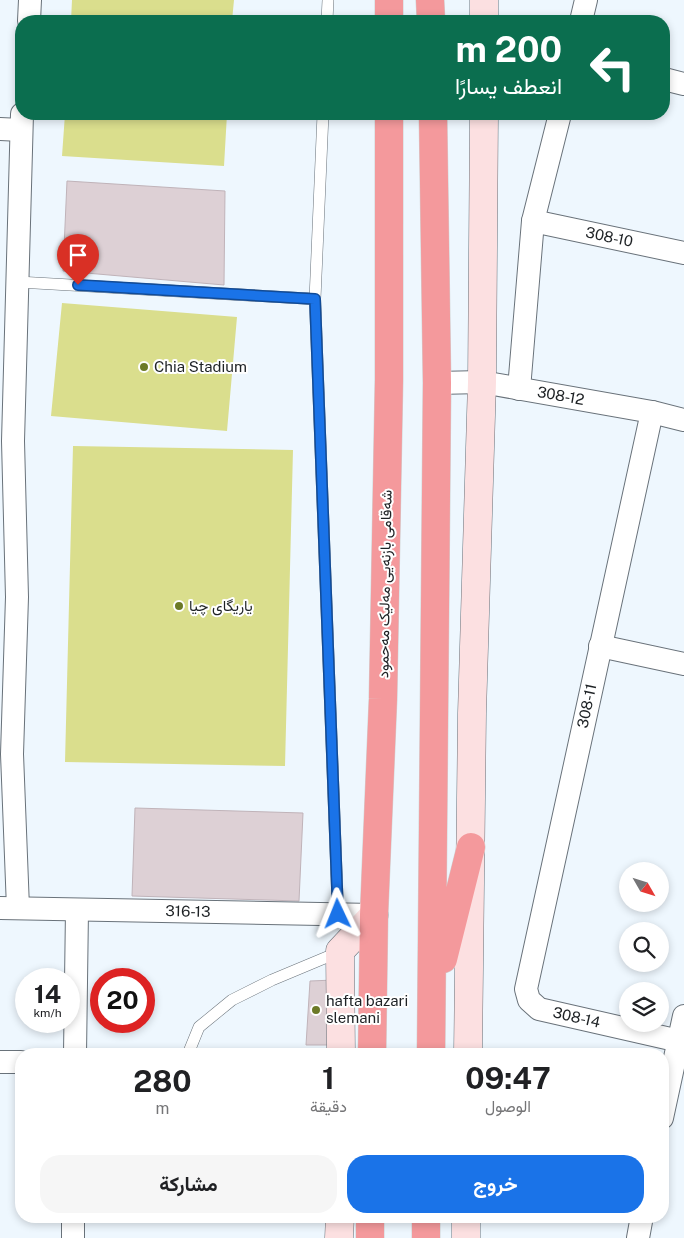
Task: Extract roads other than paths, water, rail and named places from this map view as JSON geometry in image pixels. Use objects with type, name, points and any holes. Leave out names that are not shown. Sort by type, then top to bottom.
[{"type":"highway","points":[[430,0],[431,15]]},
{"type":"highway","name":"شەقامی بازنەیی مەلیک مەحمود","points":[[372,1048],[374,915],[383,699],[389,380],[389,120]]},
{"type":"highway","points":[[431,1048],[437,383],[433,120]]},
{"type":"highway","points":[[432,1002],[471,847]]},
{"type":"main road","points":[[484,0],[484,15]]},
{"type":"main road","points":[[468,1048],[472,712],[482,382],[484,120]]},
{"type":"main road","points":[[341,1048],[340,951],[374,915]]},
{"type":"main road","points":[[339,1238],[340,1223]]},
{"type":"main road","points":[[466,1223],[466,1238]]},
{"type":"street","points":[[29,15],[30,0]]},
{"type":"street","points":[[582,15],[586,0]]},
{"type":"street","points":[[670,80],[684,84]]},
{"type":"street","points":[[519,389],[533,221],[558,120]]},
{"type":"street","points":[[9,908],[6,754],[7,440],[15,124]]},
{"type":"street","name":"308-10","points":[[533,221],[684,253]]},
{"type":"street","name":"308-12","points":[[437,383],[482,382],[652,412],[684,420]]},
{"type":"street","name":"308-11","points":[[529,1000],[526,989],[652,412]]},
{"type":"street","points":[[600,646],[684,664]]},
{"type":"street","name":"316-13","points":[[9,908],[374,915]]},
{"type":"street","points":[[75,1048],[77,910]]},
{"type":"street","name":"308-14","points":[[529,1000],[539,1009],[681,1042]]},
{"type":"street","points":[[669,1090],[681,1042],[684,1016]]},
{"type":"street","points":[[0,1062],[15,1062]]},
{"type":"street","points":[[73,1223],[73,1238]]},
{"type":"street","points":[[638,1238],[641,1223]]},
{"type":"lane","points":[[327,15],[328,0]]},
{"type":"lane","points":[[323,120],[315,299],[338,914]]},
{"type":"lane","points":[[12,289],[315,299]]},
{"type":"lane","points":[[190,1048],[199,1027],[232,1000],[272,980],[340,951]]},
{"type":"place","name":"Chia Stadium","points":[[144,367]]},
{"type":"place","name":"یاریگای چیا","points":[[179,606]]},
{"type":"place","name":"hafta bazari slemani","points":[[316,1010]]}]
